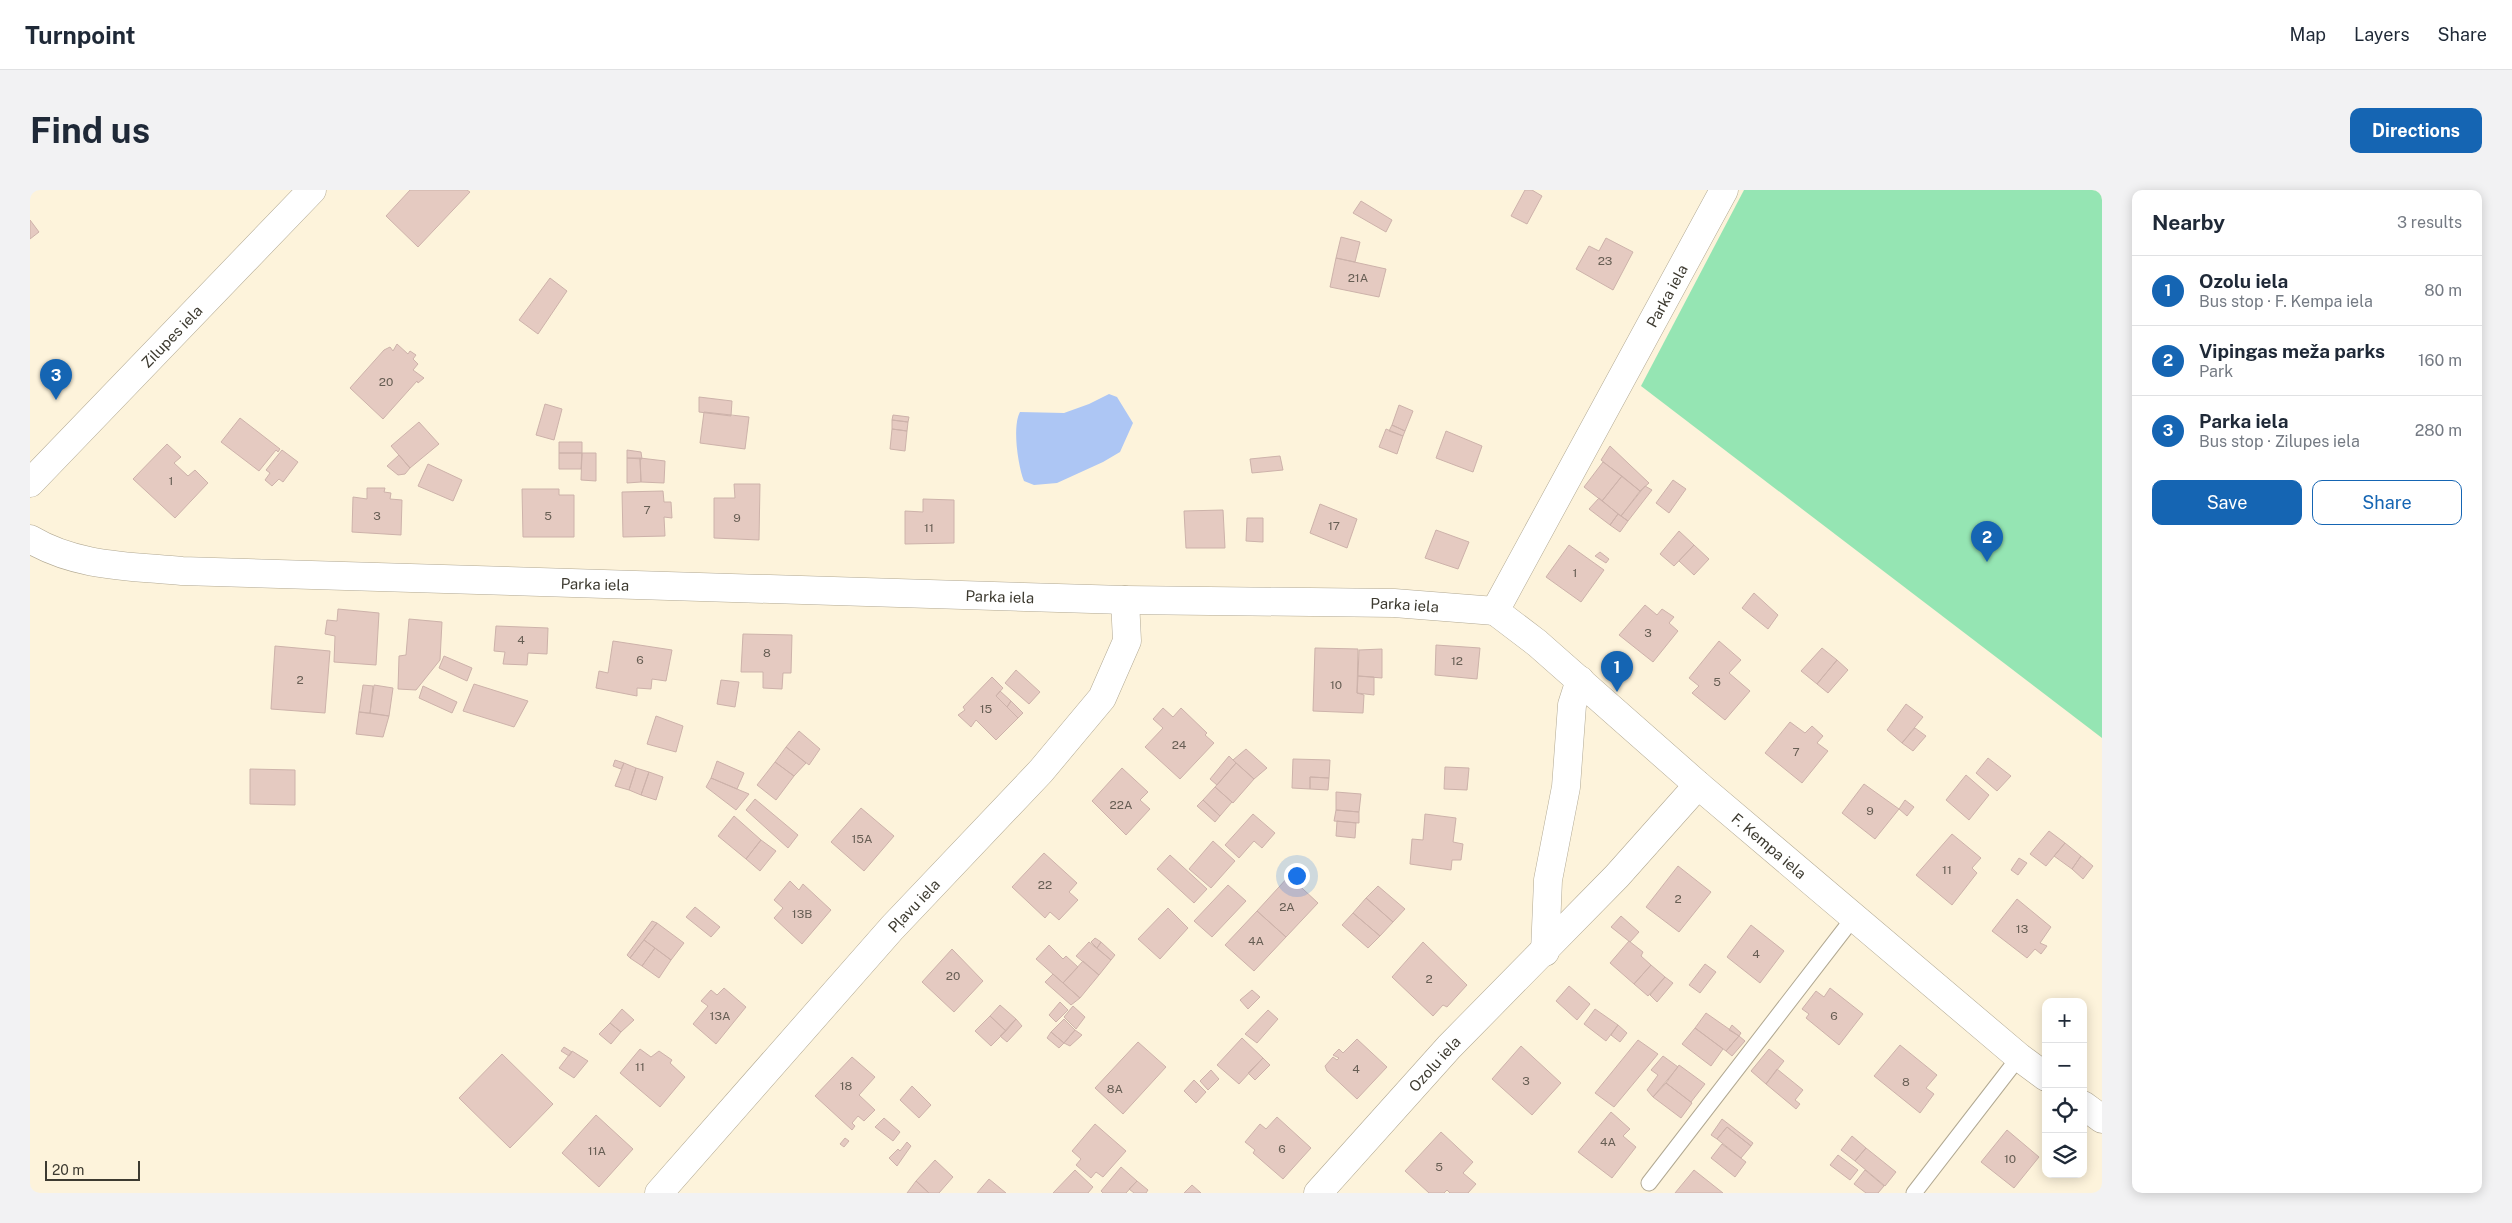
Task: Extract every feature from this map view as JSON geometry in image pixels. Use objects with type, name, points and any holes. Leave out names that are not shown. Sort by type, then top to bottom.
[{"type":"street","name":"Zilupes iela","points":[[30,483],[312,190]]},
{"type":"street","name":"Parka iela","points":[[30,539],[48,549],[82,561],[182,571],[1125,600],[1394,604],[1495,611],[1724,190]]},
{"type":"street","name":"Pļavu iela","points":[[659,1193],[892,928],[1041,770],[1102,698],[1127,642],[1125,600]]},
{"type":"street","name":"F. Kempa iela","points":[[1495,611],[1580,680],[1698,785],[2019,1057],[2042,1074]]},
{"type":"street","points":[[1545,952],[1548,880],[1566,787],[1572,705],[1580,680]]},
{"type":"street","name":"Ozolu iela","points":[[1318,1193],[1449,1047],[1545,952],[1617,876],[1698,785]]},
{"type":"street","points":[[2087,1108],[2102,1119]]},
{"type":"lane","points":[[1650,1183],[1854,917]]},
{"type":"lane","points":[[1914,1193],[2019,1057]]},
{"type":"green space","points":[[1744,190],[2102,190],[2102,738],[1641,386]]},
{"type":"water","points":[[1109,394],[1117,397],[1133,423],[1120,452],[1057,483],[1034,485],[1024,481],[1016,436],[1020,412],[1064,413]]},
{"type":"building","points":[[410,190],[467,190],[470,192],[418,247],[386,216]]},
{"type":"building","points":[[1525,190],[1532,190],[1542,196],[1527,224],[1511,216]]},
{"type":"building","points":[[1361,201],[1392,220],[1386,232],[1353,213]]},
{"type":"building","points":[[30,220],[39,232],[30,239]]},
{"type":"building","points":[[1341,237],[1360,242],[1355,262],[1336,258]]},
{"type":"building","points":[[1606,238],[1633,252],[1613,290],[1576,269],[1589,246],[1599,251]]},
{"type":"building","points":[[1336,258],[1386,269],[1379,297],[1330,287]]},
{"type":"building","points":[[550,278],[567,291],[538,334],[519,320]]},
{"type":"building","points":[[397,344],[408,354],[410,351],[416,355],[413,359],[418,364],[413,370],[424,378],[418,383],[417,381],[383,419],[350,388],[384,350],[390,347],[393,351]]},
{"type":"building","points":[[699,397],[732,401],[731,416],[699,412]]},
{"type":"building","points":[[545,404],[562,409],[554,440],[536,435]]},
{"type":"building","points":[[1399,405],[1413,411],[1405,431],[1392,425]]},
{"type":"building","points":[[704,412],[749,417],[745,449],[700,443]]},
{"type":"building","points":[[893,415],[909,417],[908,422],[892,420]]},
{"type":"building","points":[[240,418],[280,449],[278,452],[276,450],[259,471],[221,442]]},
{"type":"building","points":[[892,420],[908,422],[907,431],[892,429]]},
{"type":"building","points":[[419,422],[439,444],[410,468],[391,446]]},
{"type":"building","points":[[1392,425],[1405,431],[1403,436],[1389,431]]},
{"type":"building","points":[[892,429],[907,431],[905,451],[890,449]]},
{"type":"building","points":[[1386,429],[1403,436],[1397,454],[1379,447]]},
{"type":"building","points":[[1446,431],[1482,446],[1473,472],[1436,458]]},
{"type":"building","points":[[559,442],[582,442],[582,453],[559,453]]},
{"type":"building","points":[[167,444],[181,457],[174,463],[188,476],[195,470],[208,483],[175,518],[133,479]]},
{"type":"building","points":[[1610,446],[1649,483],[1640,491],[1601,460]]},
{"type":"building","points":[[282,450],[298,462],[283,482],[279,479],[272,486],[265,480],[270,473],[266,470]]},
{"type":"building","points":[[627,450],[641,452],[642,459],[627,458]]},
{"type":"building","points":[[559,453],[582,453],[581,469],[559,469]]},
{"type":"building","points":[[582,453],[596,453],[596,481],[581,480]]},
{"type":"building","points":[[399,455],[410,468],[405,474],[398,475],[387,466]]},
{"type":"building","points":[[1280,456],[1283,470],[1252,473],[1250,459]]},
{"type":"building","points":[[627,458],[640,458],[641,482],[627,483]]},
{"type":"building","points":[[640,458],[665,461],[664,483],[641,482]]},
{"type":"building","points":[[1603,462],[1622,476],[1602,501],[1584,487]]},
{"type":"building","points":[[428,464],[462,480],[453,501],[418,486]]},
{"type":"building","points":[[1622,476],[1640,491],[1621,516],[1602,501]]},
{"type":"building","points":[[1673,480],[1686,489],[1669,513],[1656,503]]},
{"type":"building","points":[[734,484],[760,484],[759,540],[714,538],[714,498],[735,498]]},
{"type":"building","points":[[1645,486],[1652,490],[1628,521],[1621,516]]},
{"type":"building","points":[[367,488],[385,488],[384,492],[391,493],[390,499],[402,500],[401,535],[352,532],[353,497],[367,499]]},
{"type":"building","points":[[522,489],[559,489],[559,495],[574,495],[574,537],[523,537]]},
{"type":"building","points":[[663,491],[664,502],[671,502],[672,518],[664,517],[665,536],[623,537],[622,492]]},
{"type":"building","points":[[1599,498],[1618,514],[1610,525],[1589,509]]},
{"type":"building","points":[[923,499],[954,500],[954,543],[905,544],[905,511],[923,512]]},
{"type":"building","points":[[1320,504],[1357,519],[1347,548],[1310,533]]},
{"type":"building","points":[[1223,510],[1225,548],[1186,548],[1184,511]]},
{"type":"building","points":[[1618,514],[1628,521],[1620,532],[1610,525]]},
{"type":"building","points":[[1247,518],[1263,518],[1263,542],[1246,541]]},
{"type":"building","points":[[1436,530],[1469,542],[1458,569],[1425,558]]},
{"type":"building","points":[[1679,531],[1694,545],[1674,566],[1660,554]]},
{"type":"building","points":[[1569,545],[1604,570],[1581,602],[1546,577]]},
{"type":"building","points":[[1694,545],[1709,559],[1694,575],[1679,561]]},
{"type":"building","points":[[1600,552],[1609,559],[1606,563],[1595,556]]},
{"type":"building","points":[[1754,593],[1778,615],[1768,629],[1742,608]]},
{"type":"building","points":[[1645,605],[1657,615],[1662,609],[1674,617],[1669,623],[1678,631],[1653,662],[1619,635]]},
{"type":"building","points":[[338,609],[379,613],[376,665],[334,662],[335,636],[325,634],[327,620],[337,621]]},
{"type":"building","points":[[409,619],[442,622],[440,660],[416,690],[398,689],[399,656],[406,655]]},
{"type":"building","points":[[496,626],[548,628],[547,654],[528,653],[527,665],[503,664],[505,652],[494,651]]},
{"type":"building","points":[[743,634],[792,635],[791,673],[783,673],[782,689],[763,688],[763,672],[741,672]]},
{"type":"building","points":[[613,641],[672,650],[666,681],[652,679],[651,689],[637,688],[637,696],[596,688],[599,671],[608,673]]},
{"type":"building","points":[[1719,641],[1741,660],[1729,673],[1750,691],[1725,720],[1692,693],[1699,686],[1689,678]]},
{"type":"building","points":[[1436,645],[1480,648],[1477,679],[1435,675]]},
{"type":"building","points":[[275,646],[330,651],[325,713],[271,709]]},
{"type":"building","points":[[1315,648],[1358,649],[1357,693],[1364,695],[1363,713],[1313,711]]},
{"type":"building","points":[[1822,648],[1837,660],[1817,684],[1801,671]]},
{"type":"building","points":[[1382,649],[1382,678],[1358,676],[1359,650]]},
{"type":"building","points":[[444,656],[472,668],[467,681],[439,668]]},
{"type":"building","points":[[1837,660],[1848,670],[1828,693],[1817,684]]},
{"type":"building","points":[[1016,670],[1040,692],[1029,704],[1005,683]]},
{"type":"building","points":[[1358,676],[1374,677],[1374,695],[1357,693]]},
{"type":"building","points":[[992,677],[1003,688],[996,696],[1018,718],[996,740],[976,720],[971,727],[958,715],[965,710],[963,707]]},
{"type":"building","points":[[721,680],[739,682],[735,707],[717,704]]},
{"type":"building","points":[[474,684],[528,701],[514,727],[463,711]]},
{"type":"building","points":[[363,685],[373,686],[370,713],[359,712]]},
{"type":"building","points":[[374,685],[393,688],[389,716],[370,713]]},
{"type":"building","points":[[423,686],[457,702],[452,713],[419,698]]},
{"type":"building","points":[[1000,691],[1011,701],[1007,707],[996,696]]},
{"type":"building","points":[[1011,701],[1023,713],[1018,718],[1007,707]]},
{"type":"building","points":[[1906,704],[1923,717],[1902,743],[1887,730]]},
{"type":"building","points":[[1163,708],[1173,717],[1181,708],[1207,733],[1205,735],[1214,743],[1180,779],[1145,747],[1163,728],[1153,719]]},
{"type":"building","points":[[359,712],[389,716],[383,737],[356,734]]},
{"type":"building","points":[[656,716],[683,726],[676,752],[647,744]]},
{"type":"building","points":[[1790,722],[1805,733],[1812,726],[1823,736],[1817,743],[1828,751],[1802,783],[1765,753]]},
{"type":"building","points":[[1915,728],[1926,736],[1913,751],[1902,743]]},
{"type":"building","points":[[799,731],[820,749],[809,765],[786,747]]},
{"type":"building","points":[[786,747],[806,763],[794,776],[775,762]]},
{"type":"building","points":[[1246,749],[1267,768],[1254,779],[1233,760]]},
{"type":"building","points":[[1229,756],[1236,763],[1217,785],[1210,779]]},
{"type":"building","points":[[1988,758],[2011,776],[1997,791],[1976,773]]},
{"type":"building","points":[[1293,759],[1330,760],[1329,778],[1310,777],[1310,789],[1292,788]]},
{"type":"building","points":[[615,760],[624,763],[621,769],[613,766]]},
{"type":"building","points":[[717,761],[744,773],[737,789],[711,778]]},
{"type":"building","points":[[775,762],[794,776],[776,800],[757,785]]},
{"type":"building","points":[[624,763],[636,768],[629,790],[615,786]]},
{"type":"building","points":[[1236,763],[1254,779],[1233,803],[1215,787]]},
{"type":"building","points":[[1445,767],[1469,768],[1467,790],[1444,789]]},
{"type":"building","points":[[636,768],[649,772],[641,795],[629,790]]},
{"type":"building","points":[[1122,768],[1148,792],[1140,800],[1150,809],[1126,835],[1092,801]]},
{"type":"building","points":[[250,769],[295,770],[295,805],[250,804]]},
{"type":"building","points":[[649,772],[663,777],[656,800],[641,795]]},
{"type":"building","points":[[1966,775],[1989,795],[1969,820],[1946,800]]},
{"type":"building","points":[[1310,777],[1329,778],[1328,790],[1310,789]]},
{"type":"building","points":[[711,778],[749,794],[736,810],[706,787]]},
{"type":"building","points":[[1864,784],[1899,809],[1875,839],[1842,813]]},
{"type":"building","points":[[1215,787],[1232,802],[1220,816],[1203,800]]},
{"type":"building","points":[[1336,792],[1361,794],[1359,812],[1336,810]]},
{"type":"building","points":[[755,799],[798,835],[788,848],[746,810]]},
{"type":"building","points":[[1203,800],[1220,816],[1215,822],[1197,806]]},
{"type":"building","points":[[1905,800],[1914,807],[1907,816],[1899,809]]},
{"type":"building","points":[[861,808],[894,836],[864,871],[831,842]]},
{"type":"building","points":[[1336,810],[1359,812],[1359,823],[1334,821]]},
{"type":"building","points":[[1253,814],[1275,833],[1262,848],[1254,841],[1239,858],[1225,845]]},
{"type":"building","points":[[1425,814],[1456,818],[1453,842],[1463,844],[1461,860],[1452,860],[1451,870],[1410,864],[1412,839],[1423,840]]},
{"type":"building","points":[[734,816],[761,840],[746,859],[718,836]]},
{"type":"building","points":[[1337,821],[1356,823],[1355,838],[1336,836]]},
{"type":"building","points":[[2049,831],[2065,843],[2046,866],[2030,854]]},
{"type":"building","points":[[1952,834],[1981,858],[1972,868],[1977,873],[1952,905],[1916,875]]},
{"type":"building","points":[[761,840],[776,851],[760,871],[746,859]]},
{"type":"building","points":[[1213,841],[1235,861],[1211,888],[1189,869]]},
{"type":"building","points":[[2065,843],[2081,856],[2072,869],[2054,856]]},
{"type":"building","points":[[1044,853],[1077,883],[1069,892],[1078,900],[1059,920],[1050,912],[1045,918],[1012,887]]},
{"type":"building","points":[[1170,855],[1207,889],[1194,903],[1157,869]]},
{"type":"building","points":[[2081,856],[2093,866],[2083,879],[2072,869]]},
{"type":"building","points":[[2019,858],[2027,863],[2018,875],[2011,870]]},
{"type":"building","points":[[1678,866],[1711,892],[1679,932],[1646,907]]},
{"type":"building","points":[[1289,876],[1318,903],[1286,937],[1257,911]]},
{"type":"building","points":[[790,881],[799,890],[803,884],[831,910],[802,944],[774,918],[783,908],[774,900]]},
{"type":"building","points":[[1228,885],[1246,901],[1212,937],[1194,921]]},
{"type":"building","points":[[1378,886],[1405,909],[1393,922],[1366,898]]},
{"type":"building","points":[[1366,898],[1393,922],[1380,936],[1353,913]]},
{"type":"building","points":[[2017,899],[2051,927],[2040,943],[2047,946],[2041,954],[2035,949],[2027,958],[1992,931]]},
{"type":"building","points":[[695,907],[720,927],[711,937],[686,917]]},
{"type":"building","points":[[1168,908],[1188,928],[1160,959],[1138,939]]},
{"type":"building","points":[[1257,911],[1286,937],[1254,971],[1225,945]]},
{"type":"building","points":[[1353,913],[1380,936],[1368,948],[1342,925]]},
{"type":"building","points":[[1621,916],[1639,932],[1630,942],[1611,927]]},
{"type":"building","points":[[652,921],[657,923],[630,958],[627,955]]},
{"type":"building","points":[[657,923],[684,943],[671,960],[644,940]]},
{"type":"building","points":[[1751,925],[1784,951],[1760,983],[1727,957]]},
{"type":"building","points":[[1095,938],[1101,942],[1097,948],[1091,942]]},
{"type":"building","points":[[644,940],[655,948],[642,966],[630,958]]},
{"type":"building","points":[[1629,941],[1643,952],[1641,956],[1651,965],[1634,984],[1610,963]]},
{"type":"building","points":[[1089,942],[1111,960],[1099,975],[1076,956]]},
{"type":"building","points":[[1101,942],[1115,955],[1111,960],[1097,948]]},
{"type":"building","points":[[1423,942],[1467,985],[1447,1007],[1443,1005],[1433,1016],[1392,977]]},
{"type":"building","points":[[1049,945],[1063,959],[1066,956],[1078,967],[1063,983],[1036,959]]},
{"type":"building","points":[[655,948],[671,960],[659,978],[642,966]]},
{"type":"building","points":[[952,949],[983,981],[954,1012],[922,982]]},
{"type":"building","points":[[1083,961],[1099,975],[1080,998],[1063,983]]},
{"type":"building","points":[[1705,964],[1716,972],[1700,993],[1689,985]]},
{"type":"building","points":[[1651,965],[1665,977],[1648,996],[1634,984]]},
{"type":"building","points":[[1053,974],[1080,998],[1071,1005],[1045,982]]},
{"type":"building","points":[[1665,977],[1673,983],[1657,1002],[1650,995]]},
{"type":"building","points":[[1569,986],[1590,1004],[1577,1020],[1556,1001]]},
{"type":"building","points":[[724,988],[746,1007],[716,1044],[693,1024],[708,1006],[701,1001],[711,990],[717,995]]},
{"type":"building","points":[[1830,988],[1863,1014],[1839,1045],[1806,1018],[1809,1014],[1802,1009],[1816,991],[1824,997]]},
{"type":"building","points":[[1252,990],[1260,997],[1248,1009],[1240,1000]]},
{"type":"building","points":[[1060,1002],[1068,1010],[1056,1022],[1049,1015]]},
{"type":"building","points":[[1000,1005],[1016,1019],[1006,1031],[990,1016]]},
{"type":"building","points":[[1073,1006],[1085,1017],[1076,1029],[1064,1017]]},
{"type":"building","points":[[622,1009],[634,1020],[621,1032],[610,1023]]},
{"type":"building","points":[[1595,1009],[1618,1025],[1606,1041],[1584,1024]]},
{"type":"building","points":[[1268,1010],[1278,1019],[1257,1043],[1245,1034]]},
{"type":"building","points":[[1706,1013],[1739,1036],[1726,1051],[1695,1028]]},
{"type":"building","points":[[990,1016],[1006,1031],[991,1046],[975,1031]]},
{"type":"building","points":[[1016,1019],[1022,1026],[1007,1042],[1000,1036]]},
{"type":"building","points":[[1064,1019],[1075,1030],[1064,1043],[1051,1032]]},
{"type":"building","points":[[610,1023],[621,1032],[611,1044],[599,1034]]},
{"type":"building","points":[[1618,1025],[1627,1033],[1620,1042],[1611,1035]]},
{"type":"building","points":[[1732,1025],[1741,1033],[1739,1036],[1729,1030]]},
{"type":"building","points":[[1695,1028],[1723,1049],[1711,1066],[1682,1044]]},
{"type":"building","points":[[1075,1030],[1082,1035],[1070,1046],[1064,1043]]},
{"type":"building","points":[[1051,1032],[1064,1043],[1059,1048],[1047,1038]]},
{"type":"building","points":[[1739,1036],[1745,1041],[1732,1056],[1726,1051]]},
{"type":"building","points":[[1242,1038],[1263,1058],[1239,1084],[1217,1065]]},
{"type":"building","points":[[1357,1039],[1387,1067],[1357,1099],[1327,1071],[1325,1066],[1333,1057],[1337,1060],[1339,1058],[1333,1055],[1339,1049],[1343,1053]]},
{"type":"building","points":[[1638,1040],[1658,1054],[1614,1107],[1595,1093]]},
{"type":"building","points":[[1138,1042],[1166,1067],[1123,1114],[1095,1088]]},
{"type":"building","points":[[1900,1045],[1937,1075],[1926,1088],[1934,1094],[1920,1113],[1874,1076]]},
{"type":"building","points":[[1521,1046],[1561,1083],[1532,1115],[1492,1079]]},
{"type":"building","points":[[564,1047],[572,1052],[569,1056],[561,1051]]},
{"type":"building","points":[[640,1049],[651,1057],[659,1051],[672,1060],[670,1063],[685,1077],[660,1107],[620,1073]]},
{"type":"building","points":[[1769,1049],[1784,1061],[1766,1084],[1751,1071]]},
{"type":"building","points":[[572,1051],[588,1061],[574,1078],[559,1068]]},
{"type":"building","points":[[502,1054],[553,1104],[510,1148],[459,1098]]},
{"type":"building","points":[[1663,1056],[1678,1067],[1653,1097],[1647,1090],[1658,1075],[1651,1070]]},
{"type":"building","points":[[852,1057],[875,1077],[859,1095],[875,1110],[864,1121],[858,1116],[852,1123],[855,1126],[852,1130],[815,1096]]},
{"type":"building","points":[[1263,1058],[1270,1065],[1255,1080],[1248,1073]]},
{"type":"building","points":[[1679,1065],[1705,1084],[1691,1102],[1666,1083]]},
{"type":"building","points":[[1777,1069],[1803,1090],[1795,1100],[1800,1104],[1796,1109],[1766,1084]]},
{"type":"building","points":[[1211,1070],[1219,1079],[1208,1090],[1200,1081]]},
{"type":"building","points":[[1194,1080],[1206,1092],[1196,1103],[1184,1091]]},
{"type":"building","points":[[1666,1083],[1692,1103],[1681,1118],[1653,1097]]},
{"type":"building","points":[[912,1086],[931,1105],[919,1118],[900,1100]]},
{"type":"building","points":[[1611,1112],[1630,1129],[1623,1136],[1636,1147],[1612,1178],[1578,1152]]},
{"type":"building","points":[[596,1115],[633,1149],[599,1187],[562,1153]]},
{"type":"building","points":[[1277,1117],[1311,1148],[1283,1179],[1253,1153],[1255,1150],[1245,1142],[1260,1124],[1266,1129]]},
{"type":"building","points":[[884,1118],[900,1132],[893,1141],[875,1127]]},
{"type":"building","points":[[1722,1119],[1753,1143],[1751,1146],[1727,1127],[1717,1139],[1711,1135]]},
{"type":"building","points":[[1095,1124],[1126,1151],[1103,1177],[1096,1172],[1091,1178],[1076,1165],[1081,1159],[1072,1151]]},
{"type":"building","points":[[1727,1127],[1751,1146],[1741,1158],[1717,1139]]},
{"type":"building","points":[[2007,1130],[2039,1157],[2014,1188],[1981,1162]]},
{"type":"building","points":[[1441,1132],[1473,1162],[1463,1173],[1476,1184],[1468,1193],[1450,1193],[1447,1190],[1444,1193],[1429,1193],[1405,1171]]},
{"type":"building","points":[[1852,1136],[1866,1148],[1855,1161],[1841,1150]]},
{"type":"building","points":[[845,1138],[849,1141],[844,1147],[840,1144]]},
{"type":"building","points":[[907,1142],[911,1146],[897,1166],[889,1158],[898,1149],[900,1151]]},
{"type":"building","points":[[1722,1144],[1746,1162],[1735,1177],[1711,1158]]},
{"type":"building","points":[[1866,1148],[1896,1172],[1885,1186],[1855,1161]]},
{"type":"building","points":[[1838,1155],[1858,1170],[1850,1180],[1830,1165]]},
{"type":"building","points":[[935,1160],[953,1177],[939,1193],[929,1193],[916,1181]]},
{"type":"building","points":[[1121,1167],[1137,1181],[1126,1193],[1103,1193],[1101,1191]]},
{"type":"building","points":[[1075,1170],[1093,1187],[1088,1193],[1053,1193]]},
{"type":"building","points":[[1694,1170],[1723,1193],[1675,1193]]},
{"type":"building","points":[[1865,1170],[1884,1186],[1878,1193],[1866,1193],[1854,1184]]},
{"type":"building","points":[[989,1179],[1006,1193],[977,1193]]},
{"type":"building","points":[[916,1181],[929,1193],[907,1193]]},
{"type":"building","points":[[1137,1181],[1148,1190],[1146,1193],[1134,1193],[1129,1189]]},
{"type":"building","points":[[1192,1185],[1201,1193],[1184,1193]]},
{"type":"place","name":"Parka iela","points":[[56,400]]},
{"type":"place","name":"Vipingas meža parks","points":[[1987,562]]},
{"type":"place","name":"Ozolu iela","points":[[1617,692]]}]
